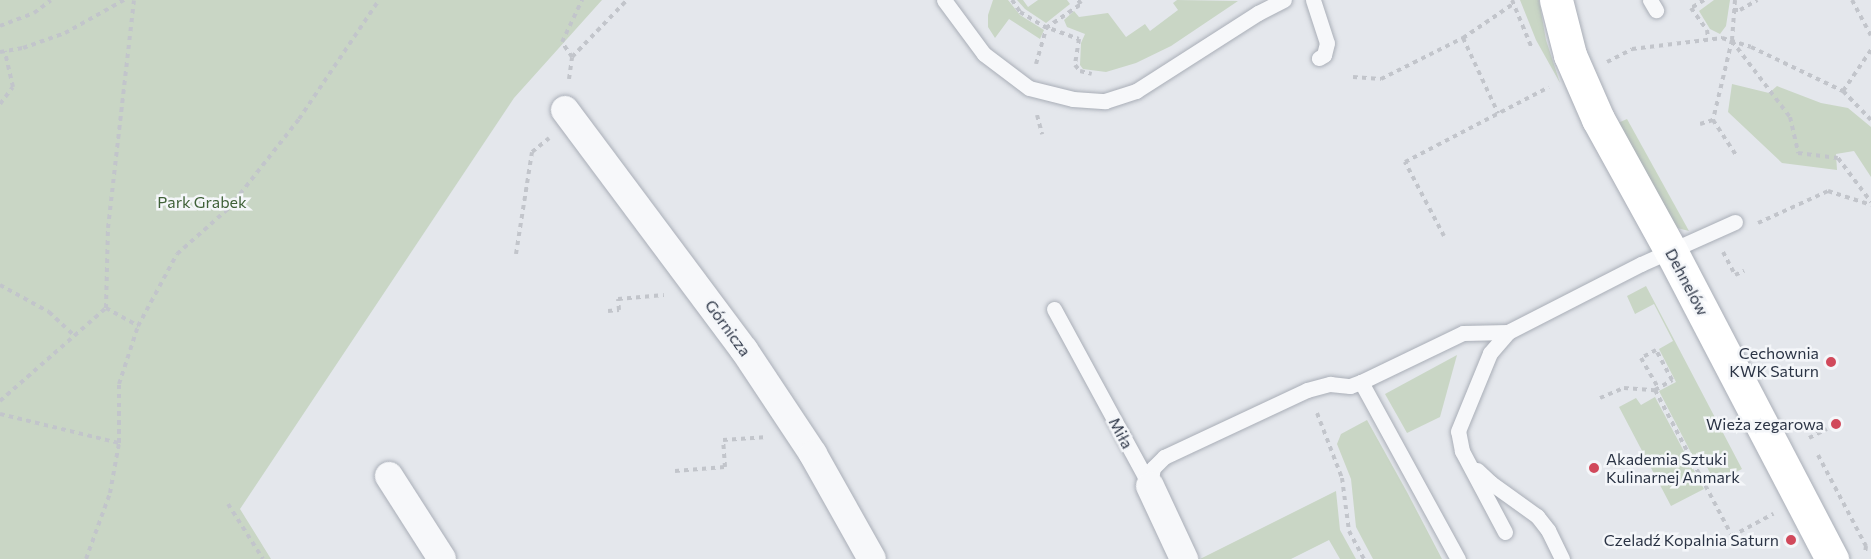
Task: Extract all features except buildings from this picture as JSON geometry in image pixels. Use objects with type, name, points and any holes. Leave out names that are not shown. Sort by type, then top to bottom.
[{"type":"street","name":"Dehnelów","points":[[1556,0],[1564,38],[1586,95],[1671,251],[1832,559]]},
{"type":"street","name":"Górnicza","points":[[569,115],[744,350],[813,454],[872,559]]},
{"type":"street","points":[[388,476],[442,559]]},
{"type":"street","name":"Miła","points":[[1150,486],[1184,559]]},
{"type":"lane","points":[[952,3],[984,54],[1029,88],[1072,99],[1105,102],[1136,91],[1258,13],[1284,0]]},
{"type":"lane","points":[[1313,0],[1327,43],[1324,55],[1319,58]]},
{"type":"lane","points":[[1505,532],[1462,451],[1458,431],[1490,353],[1508,332],[1641,264],[1742,225]]},
{"type":"lane","name":"Miła","points":[[1054,309],[1150,486]]},
{"type":"lane","points":[[1150,486],[1153,468],[1164,457],[1307,390],[1330,384],[1350,386],[1361,382],[1463,333],[1508,332]]},
{"type":"lane","points":[[1361,382],[1458,559]]},
{"type":"lane","points":[[1462,451],[1482,476],[1537,516],[1562,559]]},
{"type":"path","points":[[0,26],[34,13],[51,0]]},
{"type":"path","points":[[0,104],[13,87],[3,51],[23,48],[65,33],[122,0]]},
{"type":"path","points":[[0,401],[106,308],[108,228],[134,0]]},
{"type":"path","points":[[86,559],[110,493],[119,443],[119,384],[138,326],[177,254],[229,208],[299,119],[379,0]]},
{"type":"path","points":[[516,254],[532,152],[569,115],[572,57],[562,42],[582,0]]},
{"type":"path","points":[[572,57],[627,0]]},
{"type":"path","points":[[1012,0],[1020,12],[1046,28],[1079,39],[1074,65],[1080,71],[1097,75]]},
{"type":"path","points":[[1042,134],[1029,88],[1046,28],[1081,4],[1078,0]]},
{"type":"path","points":[[1704,0],[1691,8],[1707,30],[1708,39]]},
{"type":"path","points":[[1735,0],[1732,40],[1713,120],[1736,155]]},
{"type":"path","points":[[1733,10],[1740,10],[1757,0]]},
{"type":"path","points":[[1852,0],[1871,36]]},
{"type":"path","points":[[1353,77],[1381,79],[1463,38],[1513,4]]},
{"type":"path","points":[[1463,38],[1498,113]]},
{"type":"path","points":[[1605,63],[1632,49],[1708,39],[1732,40],[1843,91],[1871,120]]},
{"type":"path","points":[[1732,40],[1790,117],[1798,153],[1838,159],[1871,204]]},
{"type":"path","points":[[1843,91],[1871,51]]},
{"type":"path","points":[[1444,236],[1405,162],[1552,85]]},
{"type":"path","points":[[1700,124],[1713,120]]},
{"type":"path","points":[[1742,225],[1828,191],[1871,204]]},
{"type":"path","points":[[1718,243],[1735,275],[1744,271]]},
{"type":"path","points":[[0,285],[50,312],[74,335]]},
{"type":"path","points":[[106,308],[138,326]]},
{"type":"path","points":[[1600,398],[1624,388],[1657,389],[1672,380],[1656,350],[1641,358],[1657,389],[1732,536],[1782,510]]},
{"type":"path","points":[[1307,390],[1342,478],[1349,531],[1364,559]]},
{"type":"path","points":[[0,414],[119,443]]},
{"type":"path","points":[[1809,438],[1827,429]]},
{"type":"path","points":[[675,471],[725,467],[723,440],[766,437],[775,433]]},
{"type":"path","points":[[228,504],[263,559]]},
{"type":"green space","name":"Park Grabek","points":[[0,0],[602,0],[514,98],[240,509],[271,559],[0,559]]},
{"type":"green space","points":[[993,0],[1008,0],[1020,15],[1044,30],[1040,39],[1009,19],[995,38],[988,27],[988,15]]},
{"type":"green space","points":[[1017,0],[1023,0],[1028,7],[1038,0],[1067,0],[1070,4],[1046,23],[1025,9]]},
{"type":"green space","points":[[1177,0],[1238,1],[1171,46],[1136,63],[1106,72],[1083,69],[1080,65],[1081,43],[1085,34],[1067,27],[1064,20],[1074,11],[1079,17],[1108,13],[1126,37],[1145,24],[1150,31],[1178,10],[1173,3]]},
{"type":"green space","points":[[1520,0],[1539,0],[1546,40],[1560,83],[1536,40]]},
{"type":"green space","points":[[1714,0],[1730,0],[1726,26],[1720,34],[1710,29],[1699,11]]},
{"type":"green space","points":[[1732,84],[1769,93],[1777,86],[1821,103],[1848,108],[1871,127],[1871,177],[1854,151],[1836,154],[1837,170],[1782,163],[1728,112]]},
{"type":"green space","points":[[1627,119],[1689,231],[1677,228],[1618,123]]},
{"type":"green space","points":[[1646,286],[1742,469],[1715,483],[1706,465],[1699,468],[1659,391],[1676,382],[1659,349],[1673,341],[1654,304],[1635,314],[1627,296]]},
{"type":"green space","points":[[1457,355],[1440,417],[1407,433],[1385,394]]},
{"type":"green space","points":[[1655,397],[1704,489],[1671,506],[1619,407],[1636,398],[1641,405]]},
{"type":"green space","points":[[1367,420],[1442,559],[1373,559],[1356,527],[1351,479],[1337,444],[1341,434]]},
{"type":"green space","points":[[1336,491],[1340,530],[1356,559],[1340,559],[1329,540],[1291,559],[1200,559]]},
{"type":"place","name":"Cechownia KWK Saturn","points":[[1831,362]]},
{"type":"place","name":"Wieża zegarowa","points":[[1836,424]]},
{"type":"place","name":"Akademia Sztuki Kulinarnej Anmark","points":[[1594,468]]},
{"type":"place","name":"Czeladź Kopalnia Saturn","points":[[1791,540]]}]
